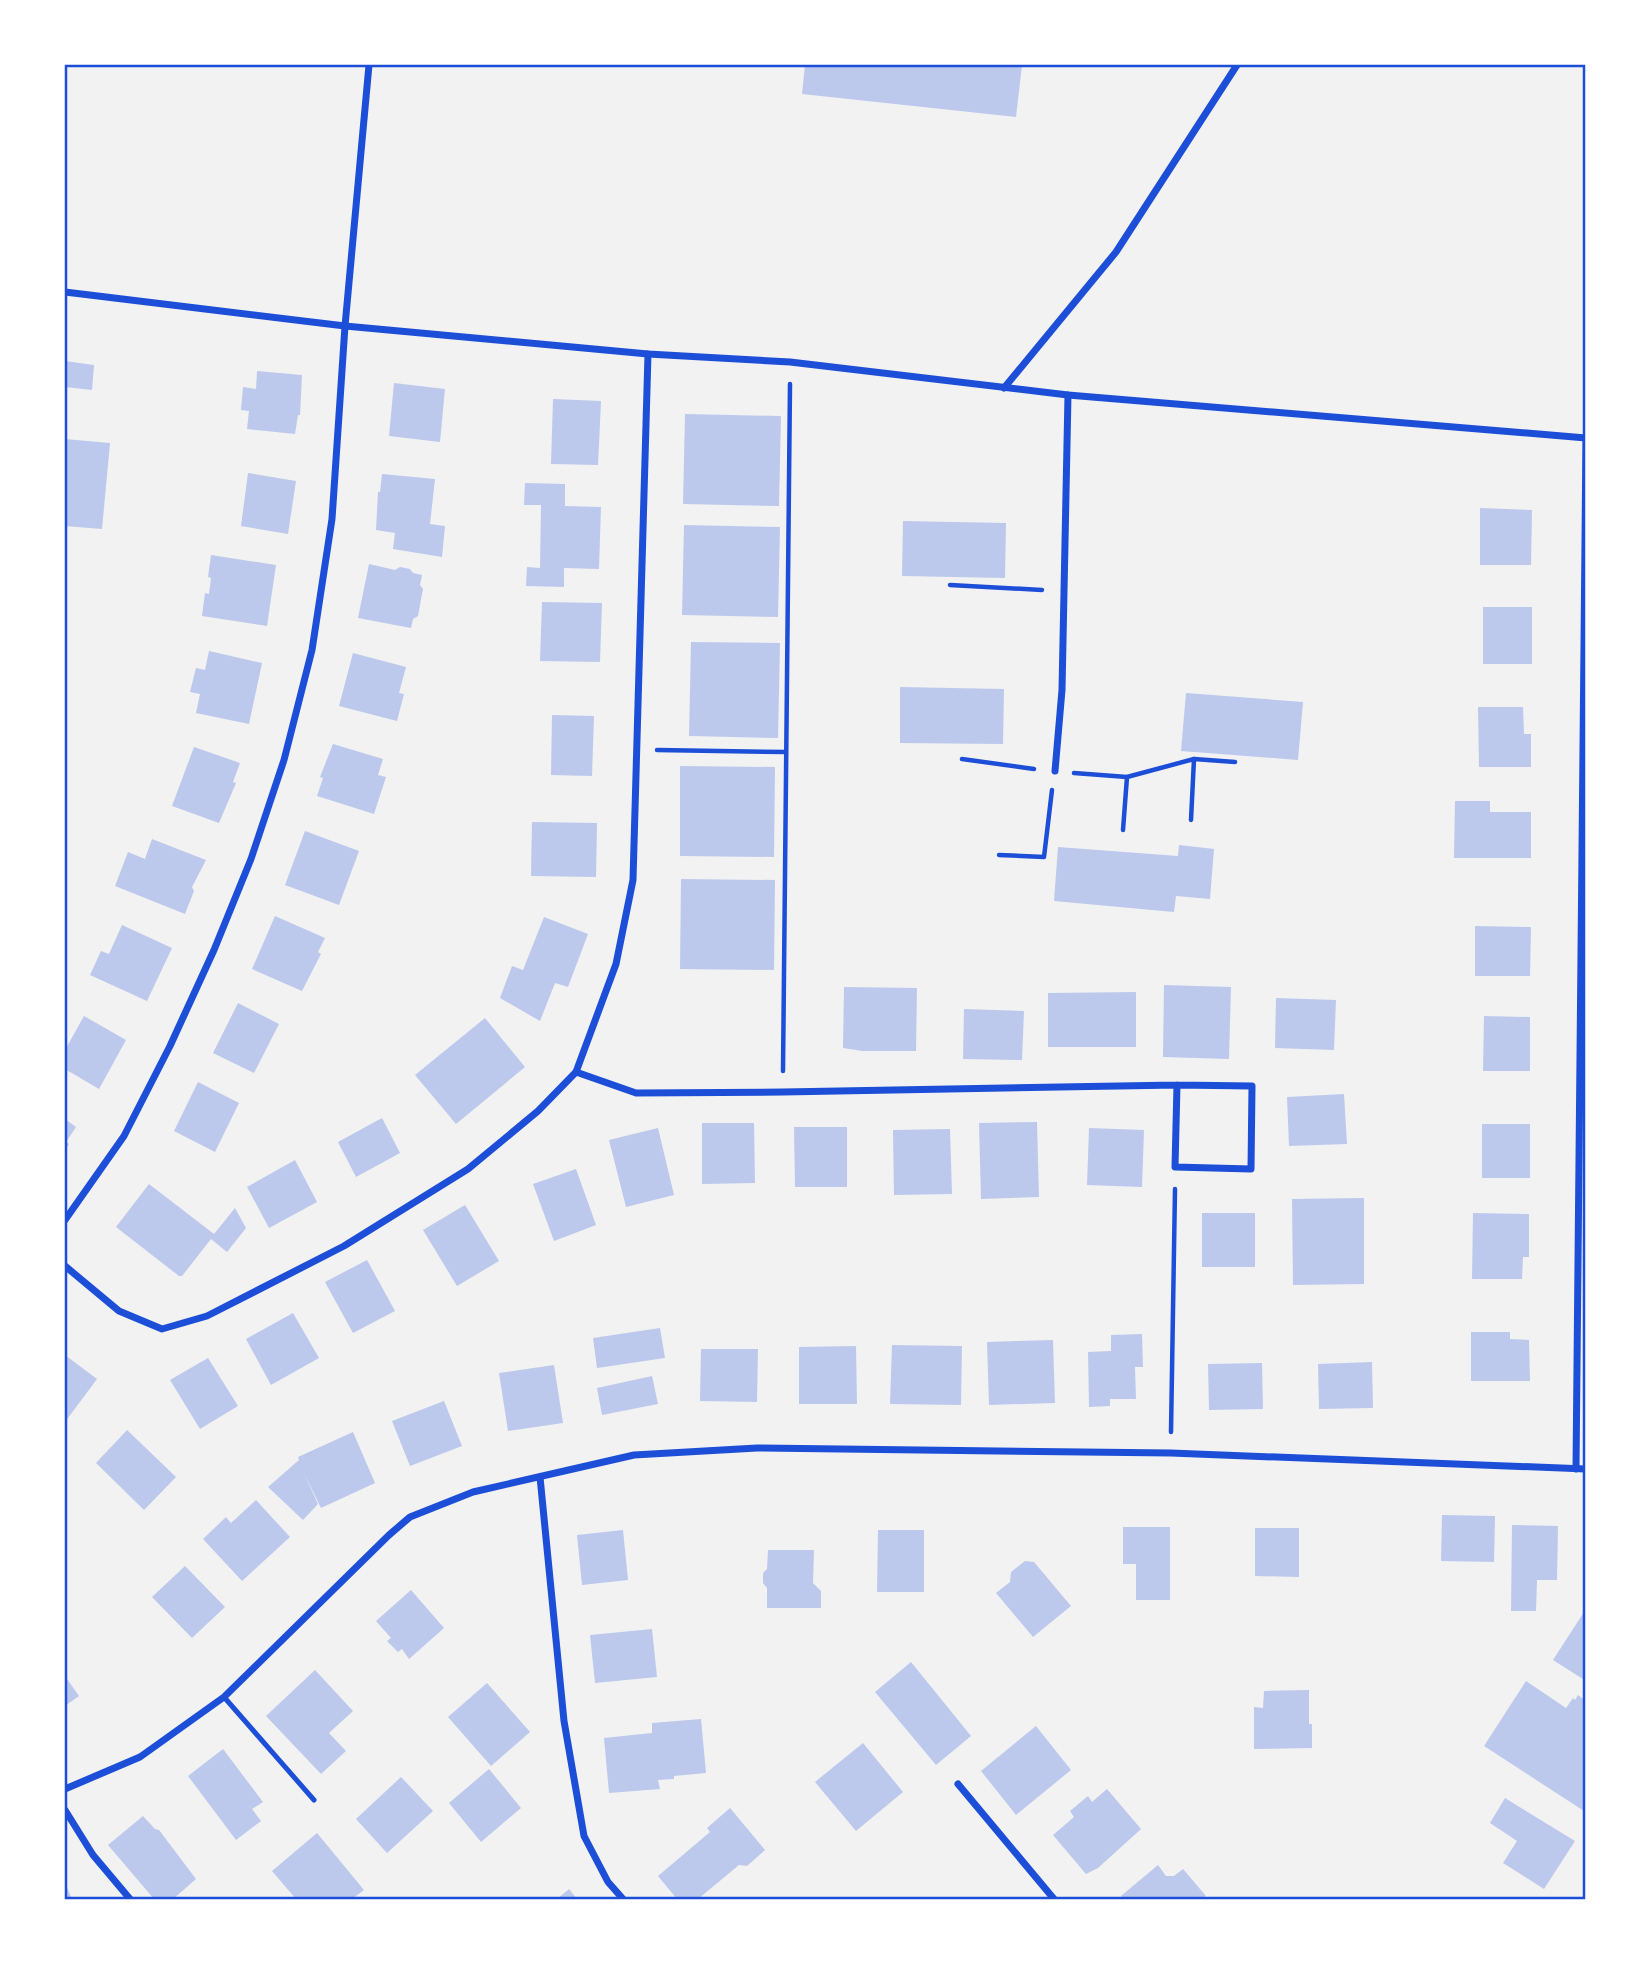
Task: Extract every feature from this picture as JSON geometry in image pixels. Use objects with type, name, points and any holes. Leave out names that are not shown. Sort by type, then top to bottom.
[{"type":"street","points":[[65,1220],[124,1136],[170,1046],[214,950],[251,859],[284,760],[312,650],[332,519],[345,326],[369,65]]},
{"type":"street","points":[[1004,388],[1116,252],[1237,65]]},
{"type":"street","points":[[65,292],[345,326],[648,354],[790,362],[1068,395],[1586,438],[1576,1469]]},
{"type":"street","points":[[65,1266],[119,1311],[162,1329],[207,1316],[344,1245],[468,1169],[538,1111],[576,1072],[616,964],[633,880],[648,354]]},
{"type":"street","points":[[1055,771],[1062,690],[1068,395]]},
{"type":"street","points":[[576,1072],[636,1093],[1177,1085],[1252,1086],[1251,1169],[1175,1167],[1177,1085]]},
{"type":"street","points":[[65,1789],[141,1757],[224,1697],[379,1544],[410,1517],[473,1492],[634,1455],[757,1448],[1171,1453],[1586,1469]]},
{"type":"street","points":[[540,1478],[564,1721],[584,1836],[608,1882],[623,1899]]},
{"type":"street","points":[[958,1784],[1055,1899]]},
{"type":"street","points":[[65,1810],[93,1855],[130,1899]]},
{"type":"lane","points":[[224,1697],[314,1800]]},
{"type":"path","points":[[783,1092],[790,362]]},
{"type":"path","points":[[950,585],[1064,591]]},
{"type":"path","points":[[635,749],[786,752]]},
{"type":"path","points":[[962,759],[1127,777],[1195,759],[1235,762]]},
{"type":"path","points":[[1191,820],[1195,759]]},
{"type":"path","points":[[999,855],[1044,857],[1055,771]]},
{"type":"path","points":[[1123,830],[1127,777]]},
{"type":"path","points":[[1171,1453],[1175,1167]]},
{"type":"building","points":[[805,65],[1022,65],[1016,117],[802,94]]},
{"type":"building","points":[[65,361],[94,365],[92,390],[65,387]]},
{"type":"building","points":[[257,371],[302,375],[300,415],[295,434],[247,429],[249,411],[241,410],[243,387],[256,389]]},
{"type":"building","points":[[394,383],[445,389],[440,442],[389,436]]},
{"type":"building","points":[[553,399],[601,401],[598,465],[551,464]]},
{"type":"building","points":[[685,414],[781,416],[779,506],[683,504]]},
{"type":"building","points":[[65,439],[110,443],[102,529],[65,526]]},
{"type":"building","points":[[248,473],[296,481],[288,534],[241,526]]},
{"type":"building","points":[[382,474],[435,479],[430,524],[445,526],[442,557],[393,549],[395,533],[376,530]]},
{"type":"building","points":[[525,483],[565,484],[565,506],[601,507],[599,569],[564,568],[564,587],[526,586],[527,567],[540,568],[541,505],[524,505]]},
{"type":"building","points":[[1480,508],[1532,510],[1531,565],[1480,565]]},
{"type":"building","points":[[903,521],[1006,523],[1005,578],[902,576]]},
{"type":"building","points":[[684,525],[780,527],[778,617],[682,615]]},
{"type":"building","points":[[211,555],[276,565],[267,626],[202,616],[205,593],[209,594]]},
{"type":"building","points":[[369,564],[395,570],[400,567],[410,569],[413,573],[422,575],[420,585],[423,589],[418,616],[413,619],[411,628],[358,618]]},
{"type":"building","points":[[542,602],[602,603],[600,662],[540,661]]},
{"type":"building","points":[[1483,607],[1532,607],[1532,664],[1483,664]]},
{"type":"building","points":[[691,642],[780,643],[778,738],[689,736]]},
{"type":"building","points":[[209,651],[262,663],[249,724],[196,713],[200,694],[190,692],[196,668],[205,670]]},
{"type":"building","points":[[353,653],[406,667],[399,693],[404,694],[397,721],[339,706]]},
{"type":"building","points":[[900,687],[1004,689],[1003,744],[900,743]]},
{"type":"building","points":[[1186,693],[1303,702],[1298,760],[1181,751]]},
{"type":"building","points":[[1478,707],[1523,707],[1524,734],[1531,734],[1531,767],[1479,767]]},
{"type":"building","points":[[552,715],[594,716],[592,776],[551,775]]},
{"type":"building","points":[[333,744],[383,759],[378,775],[386,777],[374,814],[317,796],[323,778],[320,777]]},
{"type":"building","points":[[194,747],[240,763],[233,782],[236,783],[219,823],[172,806]]},
{"type":"building","points":[[680,766],[775,767],[774,857],[680,856]]},
{"type":"building","points":[[1455,801],[1490,801],[1490,812],[1531,812],[1531,858],[1454,858]]},
{"type":"building","points":[[532,822],[597,823],[596,877],[531,876]]},
{"type":"building","points":[[305,831],[359,851],[339,905],[285,885]]},
{"type":"building","points":[[152,839],[206,860],[192,887],[194,891],[185,914],[115,886],[128,852],[145,859]]},
{"type":"building","points":[[1179,845],[1214,849],[1210,899],[1176,896],[1174,912],[1054,901],[1058,847],[1178,856]]},
{"type":"building","points":[[681,879],[775,880],[774,970],[680,969]]},
{"type":"building","points":[[275,916],[325,938],[318,952],[321,954],[302,991],[252,969]]},
{"type":"building","points":[[544,917],[588,934],[568,987],[555,983],[540,1021],[500,998],[512,966],[523,970]]},
{"type":"building","points":[[122,925],[172,948],[147,1001],[90,975],[101,951],[109,954]]},
{"type":"building","points":[[1475,926],[1531,927],[1530,976],[1475,976]]},
{"type":"building","points":[[1164,985],[1231,987],[1229,1059],[1163,1057]]},
{"type":"building","points":[[844,987],[917,988],[916,1051],[862,1051],[843,1048]]},
{"type":"building","points":[[1136,992],[1136,1047],[1048,1047],[1048,993]]},
{"type":"building","points":[[1276,998],[1336,1000],[1334,1050],[1275,1048]]},
{"type":"building","points":[[238,1003],[279,1024],[254,1073],[213,1053]]},
{"type":"building","points":[[964,1009],[1024,1011],[1022,1060],[963,1059]]},
{"type":"building","points":[[84,1016],[126,1040],[99,1089],[65,1069],[65,1050]]},
{"type":"building","points":[[1484,1016],[1530,1017],[1530,1071],[1483,1071]]},
{"type":"building","points":[[485,1018],[525,1067],[456,1124],[415,1075]]},
{"type":"building","points":[[198,1082],[239,1103],[215,1152],[174,1131]]},
{"type":"building","points":[[1344,1094],[1347,1144],[1289,1146],[1287,1097]]},
{"type":"building","points":[[382,1118],[400,1153],[356,1177],[338,1142]]},
{"type":"building","points":[[65,1119],[76,1127],[66,1142],[69,1144],[65,1151]]},
{"type":"building","points":[[1037,1122],[1039,1197],[981,1199],[979,1123]]},
{"type":"building","points":[[702,1123],[754,1123],[755,1183],[702,1184]]},
{"type":"building","points":[[1482,1124],[1530,1124],[1530,1178],[1482,1178]]},
{"type":"building","points":[[794,1127],[847,1127],[847,1187],[795,1187]]},
{"type":"building","points":[[658,1128],[674,1195],[626,1207],[609,1140]]},
{"type":"building","points":[[1089,1128],[1144,1130],[1142,1187],[1087,1185]]},
{"type":"building","points":[[950,1129],[952,1194],[894,1195],[893,1130]]},
{"type":"building","points":[[295,1160],[317,1202],[269,1228],[247,1187]]},
{"type":"building","points":[[576,1169],[596,1225],[554,1241],[533,1184]]},
{"type":"building","points":[[149,1184],[214,1234],[235,1208],[246,1228],[227,1252],[211,1239],[182,1276],[179,1276],[116,1227]]},
{"type":"building","points":[[1364,1198],[1364,1284],[1293,1285],[1292,1199]]},
{"type":"building","points":[[465,1205],[499,1261],[457,1286],[423,1230]]},
{"type":"building","points":[[1202,1213],[1255,1213],[1255,1267],[1202,1267]]},
{"type":"building","points":[[1473,1213],[1529,1214],[1529,1257],[1523,1257],[1522,1279],[1472,1279]]},
{"type":"building","points":[[367,1260],[395,1311],[353,1333],[325,1282]]},
{"type":"building","points":[[293,1313],[319,1358],[271,1385],[246,1339]]},
{"type":"building","points":[[660,1328],[665,1358],[597,1368],[593,1338]]},
{"type":"building","points":[[1471,1332],[1510,1332],[1510,1339],[1529,1340],[1530,1381],[1471,1381]]},
{"type":"building","points":[[1142,1334],[1143,1367],[1135,1367],[1136,1399],[1110,1399],[1110,1406],[1089,1407],[1088,1352],[1111,1351],[1111,1335]]},
{"type":"building","points":[[1053,1340],[1055,1403],[989,1405],[987,1342]]},
{"type":"building","points":[[892,1345],[962,1346],[961,1405],[890,1404]]},
{"type":"building","points":[[856,1346],[857,1404],[799,1404],[799,1347]]},
{"type":"building","points":[[701,1349],[758,1349],[757,1402],[700,1401]]},
{"type":"building","points":[[65,1355],[97,1379],[65,1422]]},
{"type":"building","points":[[208,1358],[238,1406],[200,1429],[170,1380]]},
{"type":"building","points":[[1372,1362],[1373,1408],[1319,1409],[1318,1364]]},
{"type":"building","points":[[1262,1363],[1263,1409],[1209,1410],[1208,1364]]},
{"type":"building","points":[[554,1365],[563,1423],[508,1431],[499,1373]]},
{"type":"building","points":[[652,1376],[658,1404],[602,1415],[597,1388]]},
{"type":"building","points":[[444,1401],[462,1446],[410,1466],[392,1421]]},
{"type":"building","points":[[127,1430],[176,1477],[144,1510],[96,1463]]},
{"type":"building","points":[[353,1432],[375,1483],[321,1508],[304,1473],[318,1504],[303,1520],[268,1487],[299,1460],[298,1457]]},
{"type":"building","points":[[256,1500],[290,1537],[242,1581],[203,1539],[226,1517],[231,1523]]},
{"type":"building","points":[[1442,1515],[1495,1516],[1494,1562],[1441,1561]]},
{"type":"building","points":[[1512,1525],[1558,1526],[1557,1580],[1537,1580],[1536,1611],[1511,1611]]},
{"type":"building","points":[[1123,1527],[1170,1527],[1170,1600],[1136,1600],[1136,1564],[1123,1564]]},
{"type":"building","points":[[1255,1528],[1299,1528],[1299,1577],[1255,1576]]},
{"type":"building","points":[[623,1530],[628,1580],[582,1585],[577,1535]]},
{"type":"building","points":[[878,1530],[924,1530],[924,1592],[877,1592]]},
{"type":"building","points":[[768,1550],[814,1550],[813,1583],[821,1591],[821,1608],[767,1608],[767,1588],[763,1583],[763,1573],[767,1569]]},
{"type":"building","points":[[1025,1561],[1034,1562],[1071,1606],[1033,1637],[996,1593],[1010,1582],[1011,1572]]},
{"type":"building","points":[[185,1566],[225,1607],[192,1638],[152,1597]]},
{"type":"building","points":[[411,1590],[444,1628],[409,1659],[402,1649],[398,1652],[387,1641],[391,1638],[376,1621]]},
{"type":"building","points":[[1584,1612],[1586,1614],[1586,1681],[1553,1660]]},
{"type":"building","points":[[652,1629],[657,1677],[595,1683],[590,1635]]},
{"type":"building","points":[[911,1662],[971,1736],[936,1765],[875,1692]]},
{"type":"building","points":[[315,1670],[353,1711],[329,1733],[346,1751],[321,1774],[266,1716]]},
{"type":"building","points":[[65,1676],[79,1696],[65,1706]]},
{"type":"building","points":[[1526,1681],[1566,1708],[1578,1695],[1586,1701],[1584,1811],[1484,1746]]},
{"type":"building","points":[[487,1683],[530,1732],[491,1766],[448,1717]]},
{"type":"building","points":[[1309,1690],[1312,1748],[1254,1749],[1254,1707],[1263,1708],[1264,1691]]},
{"type":"building","points":[[701,1719],[706,1773],[658,1780],[660,1789],[609,1793],[604,1738],[652,1733],[652,1723]]},
{"type":"building","points":[[1036,1726],[1071,1770],[1016,1815],[981,1771]]},
{"type":"building","points":[[863,1743],[903,1792],[856,1831],[815,1782]]},
{"type":"building","points":[[223,1749],[263,1802],[252,1809],[261,1821],[236,1840],[188,1776]]},
{"type":"building","points":[[489,1769],[521,1808],[481,1842],[449,1803]]},
{"type":"building","points":[[401,1777],[433,1811],[387,1853],[356,1819]]},
{"type":"building","points":[[1107,1789],[1141,1829],[1098,1868],[1086,1874],[1053,1835],[1074,1817],[1070,1811],[1088,1796],[1092,1802]]},
{"type":"building","points":[[1505,1798],[1575,1841],[1544,1889],[1503,1863],[1517,1841],[1490,1823]]},
{"type":"building","points":[[730,1808],[765,1850],[747,1866],[739,1865],[698,1899],[677,1899],[658,1876],[710,1832],[707,1828]]},
{"type":"building","points":[[143,1816],[159,1830],[196,1879],[173,1899],[154,1899],[108,1845]]},
{"type":"building","points":[[317,1833],[364,1890],[352,1899],[296,1899],[272,1871]]},
{"type":"building","points":[[1158,1865],[1166,1876],[1174,1876],[1183,1869],[1206,1896],[1202,1899],[1124,1899],[1121,1896]]},
{"type":"building","points":[[65,1883],[72,1899],[65,1899]]},
{"type":"building","points":[[569,1889],[577,1899],[557,1899]]}]
